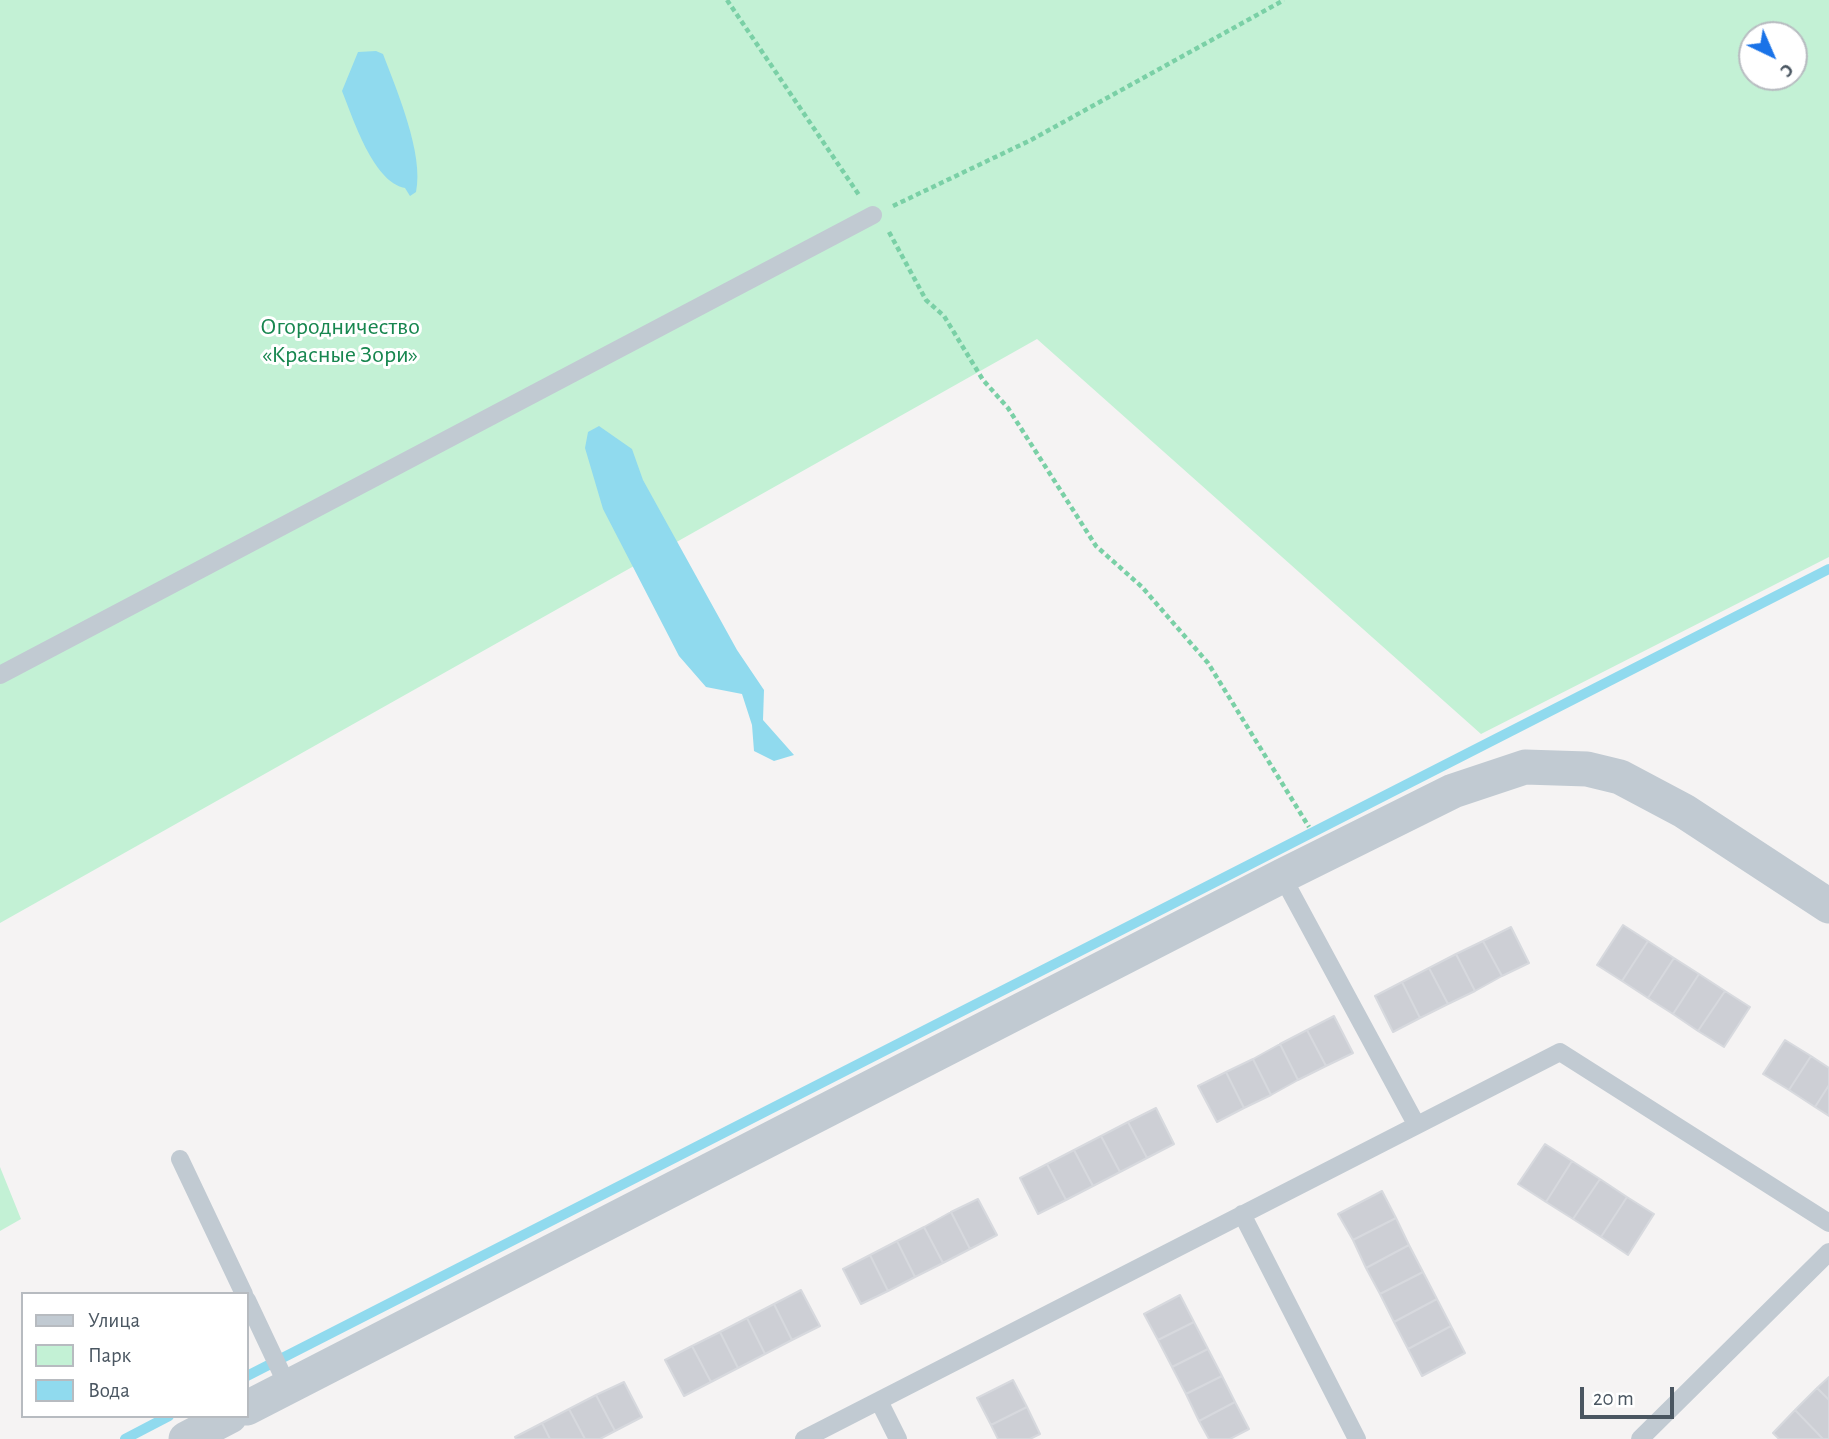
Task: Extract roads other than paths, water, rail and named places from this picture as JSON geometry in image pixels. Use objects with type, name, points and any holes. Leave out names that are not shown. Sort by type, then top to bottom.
[{"type":"street","points":[[248,1407],[1282,876],[1453,791],[1525,767],[1587,769],[1620,776],[1684,811],[1829,906]]},
{"type":"street","points":[[186,1439],[226,1418]]},
{"type":"lane","points":[[0,675],[873,215]]},
{"type":"lane","points":[[1282,876],[1416,1124]]},
{"type":"lane","points":[[804,1439],[1560,1052],[1829,1223]]},
{"type":"lane","points":[[180,1159],[243,1292]]},
{"type":"lane","points":[[1242,1214],[1357,1439]]},
{"type":"lane","points":[[1640,1439],[1829,1252]]},
{"type":"lane","points":[[248,1302],[288,1387]]},
{"type":"lane","points":[[879,1401],[898,1439]]},
{"type":"water","points":[[376,51],[383,54],[413,141],[417,177],[416,192],[410,196],[405,188],[383,174],[374,162],[358,132],[342,91],[358,52]]},
{"type":"water","points":[[599,426],[632,449],[643,480],[737,650],[764,690],[763,720],[794,755],[774,761],[754,751],[752,725],[742,694],[706,687],[679,656],[603,509],[585,448],[588,432]]},
{"type":"waterway","points":[[248,1375],[1829,569]]},
{"type":"waterway","points":[[125,1439],[165,1418]]},
{"type":"park label","name":"Огородничество «Красные Зори»","points":[[340,341]]}]
